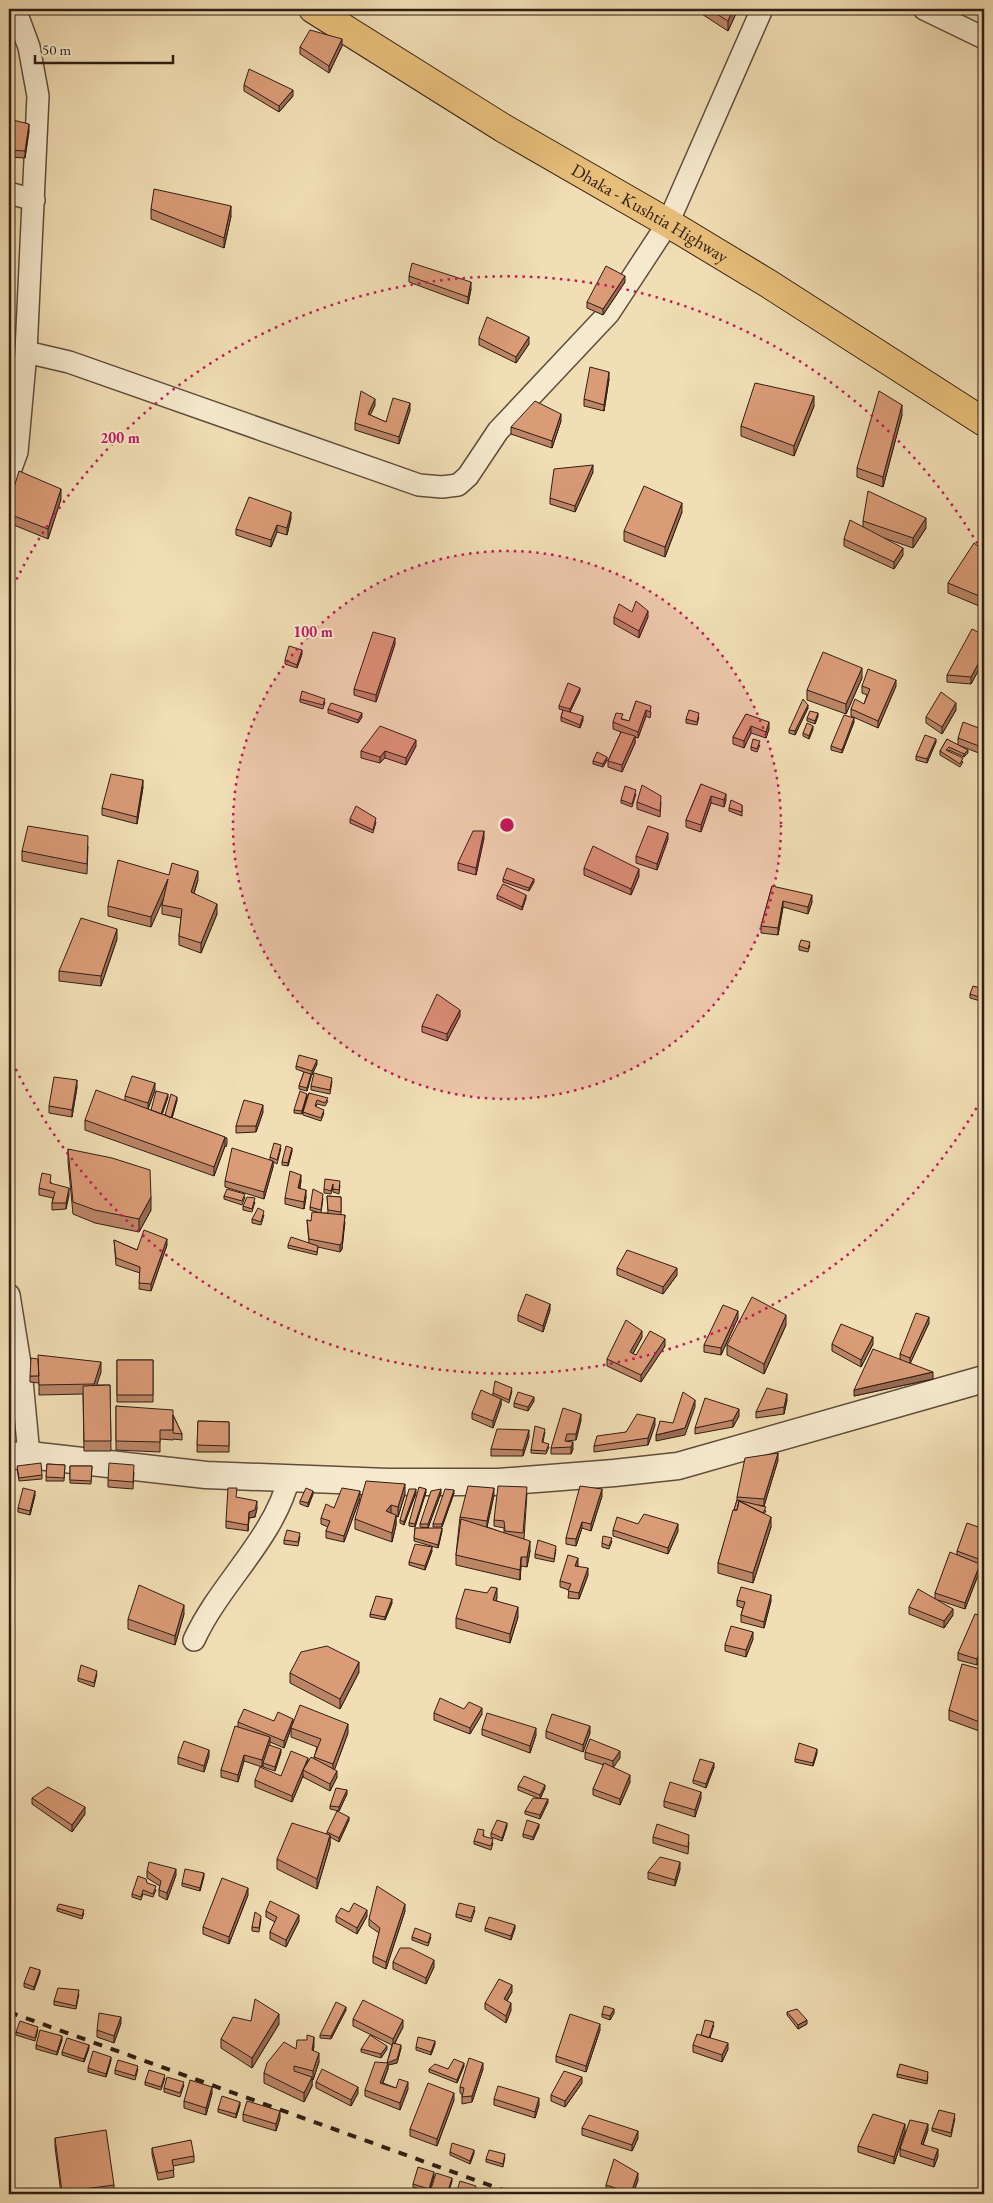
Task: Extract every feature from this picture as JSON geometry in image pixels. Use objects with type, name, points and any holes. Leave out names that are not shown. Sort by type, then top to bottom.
[{"type":"main road","name":"Dhaka - Kushtia Highway","points":[[314,9],[504,128],[668,223],[984,422]]},
{"type":"street","points":[[9,474],[17,452],[26,352],[38,96],[29,46],[15,9]]},
{"type":"street","points":[[26,352],[69,362],[419,485],[442,488],[458,485],[468,476],[498,431],[609,313],[668,223],[762,9]]},
{"type":"street","points":[[924,9],[984,38]]},
{"type":"street","points":[[9,193],[34,200]]},
{"type":"street","points":[[9,1295],[21,1370],[19,1455],[206,1475],[388,1482],[499,1482],[614,1474],[678,1466],[984,1379]]},
{"type":"street","points":[[194,1640],[213,1605],[274,1517],[286,1493],[290,1478]]},
{"type":"building","points":[[709,9],[733,9],[728,21]]},
{"type":"building","points":[[310,30],[342,39],[329,66],[300,47]]},
{"type":"building","points":[[249,69],[293,90],[279,106],[244,85]]},
{"type":"building","points":[[9,119],[29,124],[25,151],[9,150]]},
{"type":"building","points":[[154,189],[231,206],[224,238],[151,209]]},
{"type":"building","points":[[412,263],[471,282],[468,297],[409,276]]},
{"type":"building","points":[[606,266],[625,276],[603,309],[587,302]]},
{"type":"building","points":[[487,317],[529,337],[516,357],[479,338]]},
{"type":"building","points":[[590,367],[609,372],[604,405],[584,399]]},
{"type":"building","points":[[755,383],[814,396],[794,446],[741,426]]},
{"type":"building","points":[[361,391],[375,399],[368,414],[386,422],[393,398],[410,403],[399,437],[355,423]]},
{"type":"building","points":[[879,391],[902,405],[883,477],[857,468]]},
{"type":"building","points":[[535,401],[561,414],[552,441],[511,427]]},
{"type":"building","points":[[593,465],[575,506],[550,498],[554,469]]},
{"type":"building","points":[[19,471],[61,489],[48,529],[9,514],[9,504]]},
{"type":"building","points":[[644,486],[682,503],[665,547],[624,531]]},
{"type":"building","points":[[868,491],[926,518],[913,538],[863,521]]},
{"type":"building","points":[[249,497],[291,512],[287,528],[277,525],[271,540],[236,529]]},
{"type":"building","points":[[850,520],[903,548],[894,562],[844,539]]},
{"type":"building","points":[[974,543],[984,551],[984,598],[948,583]]},
{"type":"building","points":[[636,601],[648,611],[639,631],[614,617],[619,604],[632,612]]},
{"type":"building","points":[[972,629],[984,635],[984,653],[971,677],[947,675]]},
{"type":"building","points":[[373,632],[395,638],[376,695],[354,689]]},
{"type":"building","points":[[289,646],[302,650],[297,665],[285,660]]},
{"type":"building","points":[[823,652],[862,668],[846,704],[807,690]]},
{"type":"building","points":[[868,669],[896,680],[878,721],[851,709],[855,699],[864,704],[870,689],[862,686]]},
{"type":"building","points":[[568,683],[580,688],[570,709],[559,706]]},
{"type":"building","points":[[984,687],[984,697],[979,696]]},
{"type":"building","points":[[302,691],[325,699],[323,705],[300,699]]},
{"type":"building","points":[[941,692],[956,703],[942,727],[926,717]]},
{"type":"building","points":[[803,699],[808,705],[795,731],[789,730]]},
{"type":"building","points":[[636,701],[651,706],[650,712],[646,710],[638,732],[613,722],[616,713],[623,714],[621,719],[629,721]]},
{"type":"building","points":[[331,703],[362,713],[358,720],[328,709]]},
{"type":"building","points":[[563,710],[583,716],[580,725],[561,717]]},
{"type":"building","points":[[689,710],[699,713],[697,722],[686,719]]},
{"type":"building","points":[[810,711],[818,713],[815,721],[807,718]]},
{"type":"building","points":[[746,714],[769,722],[766,732],[751,726],[744,741],[733,737]]},
{"type":"building","points":[[844,715],[854,718],[842,750],[831,746]]},
{"type":"building","points":[[963,722],[984,730],[984,748],[958,738]]},
{"type":"building","points":[[807,723],[813,726],[809,736],[803,733]]},
{"type":"building","points":[[380,726],[416,740],[406,758],[385,751],[380,757],[361,751]]},
{"type":"building","points":[[621,732],[635,736],[622,765],[608,761]]},
{"type":"building","points":[[925,735],[936,739],[927,759],[916,756]]},
{"type":"building","points":[[753,739],[760,741],[757,749],[751,747]]},
{"type":"building","points":[[947,739],[968,750],[964,754],[949,747],[946,750],[963,758],[960,764],[940,751]]},
{"type":"building","points":[[597,752],[607,757],[603,764],[593,761]]},
{"type":"building","points":[[111,774],[143,780],[137,817],[102,808]]},
{"type":"building","points":[[701,784],[726,794],[724,800],[711,796],[701,825],[686,820]]},
{"type":"building","points":[[642,785],[661,796],[660,811],[637,802]]},
{"type":"building","points":[[625,786],[636,790],[632,804],[621,800]]},
{"type":"building","points":[[731,800],[742,805],[742,812],[729,808]]},
{"type":"building","points":[[356,806],[376,818],[373,830],[350,819]]},
{"type":"building","points":[[28,826],[88,836],[87,864],[22,851]]},
{"type":"building","points":[[648,826],[668,833],[657,864],[636,856]]},
{"type":"building","points":[[473,831],[484,831],[476,868],[458,863]]},
{"type":"building","points":[[593,846],[639,869],[631,889],[584,868]]},
{"type":"building","points":[[118,860],[169,875],[172,863],[198,871],[191,892],[217,904],[201,943],[179,936],[182,909],[162,905],[168,879],[151,917],[108,906]]},
{"type":"building","points":[[507,868],[534,879],[529,888],[503,879]]},
{"type":"building","points":[[503,884],[526,895],[522,907],[497,895]]},
{"type":"building","points":[[772,886],[812,895],[808,907],[783,901],[778,928],[761,926]]},
{"type":"building","points":[[81,918],[117,929],[101,976],[59,971]]},
{"type":"building","points":[[801,940],[810,942],[808,949],[799,946]]},
{"type":"building","points":[[973,986],[984,989],[984,999],[970,994]]},
{"type":"building","points":[[437,994],[460,1010],[447,1034],[422,1026]]},
{"type":"building","points":[[299,1055],[317,1060],[312,1071],[296,1066]]},
{"type":"building","points":[[304,1072],[311,1074],[307,1088],[299,1086]]},
{"type":"building","points":[[314,1073],[332,1078],[330,1090],[311,1086]]},
{"type":"building","points":[[132,1076],[155,1083],[148,1103],[125,1096]]},
{"type":"building","points":[[54,1077],[77,1080],[72,1110],[49,1106]]},
{"type":"building","points":[[96,1090],[225,1137],[214,1167],[85,1120]]},
{"type":"building","points":[[156,1091],[168,1094],[161,1114],[151,1110]]},
{"type":"building","points":[[300,1091],[307,1094],[302,1111],[294,1110]]},
{"type":"building","points":[[309,1093],[328,1098],[325,1103],[317,1100],[315,1106],[324,1110],[321,1118],[303,1112]]},
{"type":"building","points":[[171,1094],[177,1097],[171,1118],[165,1115]]},
{"type":"building","points":[[244,1100],[263,1105],[256,1126],[236,1126]]},
{"type":"building","points":[[274,1143],[281,1145],[277,1160],[270,1157]]},
{"type":"building","points":[[286,1146],[292,1148],[288,1163],[282,1162]]},
{"type":"building","points":[[232,1148],[273,1161],[264,1192],[225,1181]]},
{"type":"building","points":[[68,1149],[112,1158],[150,1170],[151,1197],[139,1219],[95,1210],[73,1202]]},
{"type":"building","points":[[290,1171],[301,1175],[298,1188],[306,1190],[304,1202],[285,1198]]},
{"type":"building","points":[[42,1173],[51,1175],[50,1183],[69,1188],[66,1203],[52,1203],[55,1192],[39,1188]]},
{"type":"building","points":[[325,1179],[340,1181],[339,1190],[333,1189],[333,1184],[331,1191],[324,1189]]},
{"type":"building","points":[[227,1189],[245,1194],[242,1201],[224,1196]]},
{"type":"building","points":[[313,1189],[323,1194],[321,1210],[310,1207]]},
{"type":"building","points":[[327,1196],[341,1197],[341,1212],[328,1210]]},
{"type":"building","points":[[247,1197],[255,1198],[252,1209],[243,1206]]},
{"type":"building","points":[[258,1208],[264,1211],[261,1222],[252,1219]]},
{"type":"building","points":[[312,1212],[345,1215],[340,1245],[309,1239],[307,1220],[311,1221]]},
{"type":"building","points":[[144,1230],[167,1239],[151,1284],[139,1283],[140,1267],[116,1258],[114,1240],[137,1250]]},
{"type":"building","points":[[291,1237],[318,1246],[317,1252],[288,1245]]},
{"type":"building","points":[[627,1250],[677,1268],[663,1287],[617,1268]]},
{"type":"building","points":[[526,1294],[550,1304],[543,1326],[518,1315]]},
{"type":"building","points":[[752,1297],[786,1315],[764,1364],[727,1345]]},
{"type":"building","points":[[723,1305],[738,1311],[721,1348],[704,1345]]},
{"type":"building","points":[[916,1313],[929,1317],[910,1358],[900,1354]]},
{"type":"building","points":[[626,1320],[642,1331],[630,1352],[636,1355],[650,1331],[665,1339],[641,1375],[607,1359]]},
{"type":"building","points":[[841,1324],[873,1337],[861,1360],[832,1344]]},
{"type":"building","points":[[873,1349],[933,1372],[854,1390]]},
{"type":"building","points":[[38,1355],[101,1362],[94,1384],[39,1385]]},
{"type":"building","points":[[31,1358],[38,1359],[39,1376],[30,1376]]},
{"type":"building","points":[[117,1360],[153,1360],[153,1395],[117,1395]]},
{"type":"building","points":[[495,1381],[512,1388],[509,1400],[493,1393]]},
{"type":"building","points":[[110,1385],[111,1441],[84,1441],[83,1386]]},
{"type":"building","points":[[767,1388],[787,1394],[784,1407],[756,1412]]},
{"type":"building","points":[[481,1390],[501,1399],[493,1421],[472,1413]]},
{"type":"building","points":[[518,1392],[534,1397],[528,1407],[514,1403]]},
{"type":"building","points":[[683,1392],[695,1400],[685,1428],[656,1435],[660,1421],[673,1423]]},
{"type":"building","points":[[705,1398],[739,1409],[733,1420],[695,1428]]},
{"type":"building","points":[[116,1406],[173,1410],[173,1430],[160,1430],[160,1442],[116,1441]]},
{"type":"building","points":[[563,1408],[581,1414],[576,1434],[567,1434],[565,1441],[573,1442],[571,1447],[551,1448]]},
{"type":"building","points":[[637,1414],[655,1418],[648,1438],[594,1446],[597,1436],[626,1432]]},
{"type":"building","points":[[173,1415],[182,1434],[173,1433]]},
{"type":"building","points":[[198,1421],[229,1422],[229,1446],[197,1445]]},
{"type":"building","points":[[535,1426],[545,1429],[542,1442],[549,1444],[546,1451],[531,1450]]},
{"type":"building","points":[[497,1429],[529,1430],[523,1450],[491,1449]]},
{"type":"building","points":[[778,1453],[764,1499],[737,1497],[745,1458]]},
{"type":"building","points":[[41,1463],[42,1475],[19,1478],[17,1466]]},
{"type":"building","points":[[109,1463],[134,1465],[133,1482],[108,1480]]},
{"type":"building","points":[[47,1464],[65,1465],[64,1478],[46,1477]]},
{"type":"building","points":[[70,1466],[92,1466],[91,1481],[70,1480]]},
{"type":"building","points":[[366,1481],[405,1484],[398,1507],[391,1505],[386,1511],[396,1515],[392,1533],[355,1519]]},
{"type":"building","points":[[468,1486],[494,1488],[487,1521],[460,1517]]},
{"type":"building","points":[[498,1486],[527,1487],[523,1533],[505,1531],[504,1521],[494,1520]]},
{"type":"building","points":[[580,1486],[602,1489],[591,1524],[582,1522],[576,1539],[566,1538]]},
{"type":"building","points":[[419,1487],[426,1489],[415,1524],[409,1523]]},
{"type":"building","points":[[23,1488],[35,1491],[30,1511],[18,1508]]},
{"type":"building","points":[[228,1488],[237,1488],[236,1497],[257,1501],[255,1510],[249,1512],[248,1525],[226,1521]]},
{"type":"building","points":[[306,1488],[313,1491],[308,1503],[300,1501]]},
{"type":"building","points":[[342,1488],[360,1491],[344,1536],[326,1531],[330,1521],[321,1518],[326,1504],[334,1508]]},
{"type":"building","points":[[409,1489],[416,1489],[404,1522],[400,1520]]},
{"type":"building","points":[[441,1489],[428,1524],[420,1524],[431,1491]]},
{"type":"building","points":[[445,1489],[454,1490],[442,1524],[433,1524]]},
{"type":"building","points":[[737,1500],[766,1507],[763,1513],[739,1501],[737,1510],[734,1510]]},
{"type":"building","points":[[739,1501],[771,1517],[753,1573],[718,1563],[733,1510],[737,1510]]},
{"type":"building","points":[[644,1514],[678,1524],[668,1548],[613,1530],[617,1517],[638,1524]]},
{"type":"building","points":[[461,1519],[530,1541],[527,1557],[521,1557],[520,1570],[456,1555]]},
{"type":"building","points":[[967,1523],[984,1529],[984,1561],[957,1551]]},
{"type":"building","points":[[415,1528],[442,1528],[438,1545],[414,1538]]},
{"type":"building","points":[[287,1530],[300,1533],[298,1542],[284,1540]]},
{"type":"building","points":[[603,1536],[612,1538],[609,1546],[602,1543]]},
{"type":"building","points":[[538,1540],[556,1546],[554,1559],[535,1554]]},
{"type":"building","points":[[415,1544],[432,1547],[425,1566],[409,1562]]},
{"type":"building","points":[[950,1552],[980,1564],[965,1603],[935,1593]]},
{"type":"building","points":[[568,1555],[578,1558],[575,1566],[588,1568],[579,1593],[568,1591],[571,1584],[560,1581]]},
{"type":"building","points":[[139,1585],[184,1605],[175,1636],[128,1619]]},
{"type":"building","points":[[491,1587],[497,1588],[493,1600],[518,1607],[510,1634],[456,1618],[465,1589],[487,1593]]},
{"type":"building","points":[[741,1587],[771,1595],[764,1622],[741,1615],[745,1602],[737,1600]]},
{"type":"building","points":[[918,1589],[953,1609],[944,1621],[909,1607]]},
{"type":"building","points":[[376,1596],[392,1599],[385,1617],[370,1614]]},
{"type":"building","points":[[980,1612],[984,1614],[984,1643],[977,1659],[958,1653],[975,1614],[979,1615]]},
{"type":"building","points":[[731,1626],[753,1632],[746,1650],[725,1645]]},
{"type":"building","points":[[327,1646],[359,1662],[340,1699],[290,1673],[301,1652]]},
{"type":"building","points":[[962,1664],[984,1670],[984,1716],[982,1723],[949,1710]]},
{"type":"building","points":[[81,1665],[97,1671],[94,1683],[78,1678]]},
{"type":"building","points":[[440,1698],[464,1709],[469,1702],[482,1708],[470,1728],[434,1713]]},
{"type":"building","points":[[300,1705],[348,1724],[333,1764],[314,1757],[321,1739],[291,1728]]},
{"type":"building","points":[[244,1709],[274,1721],[278,1712],[293,1719],[284,1741],[238,1722]]},
{"type":"building","points":[[487,1713],[536,1728],[530,1746],[482,1729]]},
{"type":"building","points":[[552,1714],[590,1726],[583,1745],[546,1731]]},
{"type":"building","points":[[235,1726],[270,1737],[262,1760],[244,1755],[238,1775],[221,1770]]},
{"type":"building","points":[[590,1739],[620,1751],[613,1761],[585,1752]]},
{"type":"building","points":[[184,1741],[209,1750],[204,1766],[178,1757]]},
{"type":"building","points":[[799,1743],[817,1749],[813,1763],[795,1759]]},
{"type":"building","points":[[269,1745],[281,1749],[275,1767],[263,1763]]},
{"type":"building","points":[[291,1751],[308,1758],[292,1796],[255,1780],[260,1767],[281,1776]]},
{"type":"building","points":[[311,1757],[337,1771],[330,1784],[303,1770]]},
{"type":"building","points":[[700,1759],[714,1763],[706,1784],[693,1780]]},
{"type":"building","points":[[604,1763],[630,1775],[620,1799],[593,1789]]},
{"type":"building","points":[[524,1776],[545,1785],[540,1795],[518,1786]]},
{"type":"building","points":[[670,1782],[701,1792],[695,1810],[664,1801]]},
{"type":"building","points":[[48,1787],[85,1807],[72,1825],[32,1798]]},
{"type":"building","points":[[336,1788],[347,1790],[339,1807],[330,1806]]},
{"type":"building","points":[[533,1798],[548,1799],[540,1815],[525,1811]]},
{"type":"building","points":[[337,1811],[349,1817],[339,1838],[327,1832]]},
{"type":"building","points":[[497,1820],[507,1823],[502,1838],[491,1833]]},
{"type":"building","points":[[527,1820],[539,1824],[533,1837],[523,1834]]},
{"type":"building","points":[[292,1823],[330,1835],[317,1879],[277,1859]]},
{"type":"building","points":[[657,1824],[689,1835],[688,1847],[653,1837]]},
{"type":"building","points":[[478,1829],[484,1830],[483,1836],[493,1839],[491,1846],[474,1841]]},
{"type":"building","points":[[660,1857],[680,1862],[675,1880],[648,1872]]},
{"type":"building","points":[[149,1862],[176,1869],[167,1893],[159,1890],[161,1881],[147,1871]]},
{"type":"building","points":[[185,1869],[204,1873],[200,1888],[182,1883]]},
{"type":"building","points":[[138,1876],[146,1879],[147,1883],[156,1886],[153,1894],[143,1890],[141,1897],[132,1894]]},
{"type":"building","points":[[222,1878],[248,1888],[229,1937],[203,1927]]},
{"type":"building","points":[[377,1886],[405,1904],[386,1962],[373,1956],[380,1928],[369,1919]]},
{"type":"building","points":[[270,1901],[299,1915],[286,1940],[270,1932],[277,1917],[266,1911]]},
{"type":"building","points":[[354,1903],[367,1910],[357,1928],[336,1916],[341,1908],[349,1912]]},
{"type":"building","points":[[459,1903],[475,1907],[471,1918],[456,1914]]},
{"type":"building","points":[[59,1904],[84,1910],[82,1916],[57,1908]]},
{"type":"building","points":[[255,1912],[261,1916],[259,1928],[252,1927]]},
{"type":"building","points":[[489,1917],[515,1925],[511,1936],[485,1928]]},
{"type":"building","points":[[415,1928],[431,1934],[428,1943],[412,1937]]},
{"type":"building","points":[[400,1948],[410,1948],[434,1960],[426,1978],[393,1962]]},
{"type":"building","points":[[30,1967],[40,1970],[34,1987],[24,1983]]},
{"type":"building","points":[[499,1979],[512,1985],[504,1999],[511,2003],[506,2016],[485,2003]]},
{"type":"building","points":[[58,1988],[79,1990],[76,2006],[54,2001]]},
{"type":"building","points":[[255,1999],[279,2014],[252,2058],[221,2039],[233,2017],[251,2021]]},
{"type":"building","points":[[363,2000],[403,2020],[393,2039],[353,2019]]},
{"type":"building","points":[[336,2002],[346,2007],[331,2036],[320,2035]]},
{"type":"building","points":[[604,2006],[614,2009],[610,2016],[602,2014]]},
{"type":"building","points":[[797,2009],[807,2020],[798,2025],[787,2012]]},
{"type":"building","points":[[99,2013],[121,2017],[114,2036],[97,2030]]},
{"type":"building","points":[[570,2014],[600,2024],[586,2066],[556,2056]]},
{"type":"building","points":[[705,2020],[714,2022],[709,2038],[701,2035]]},
{"type":"building","points":[[20,2021],[38,2027],[35,2038],[16,2032]]},
{"type":"building","points":[[40,2030],[62,2036],[57,2052],[36,2045]]},
{"type":"building","points":[[697,2034],[728,2043],[722,2055],[693,2045]]},
{"type":"building","points":[[307,2035],[314,2037],[312,2050],[319,2053],[313,2071],[294,2066],[294,2071],[312,2077],[304,2093],[264,2073],[267,2063],[284,2042],[296,2049],[297,2040],[307,2040]]},
{"type":"building","points":[[370,2035],[387,2046],[381,2054],[361,2049]]},
{"type":"building","points":[[418,2037],[435,2041],[431,2052],[416,2047]]},
{"type":"building","points":[[67,2038],[89,2045],[84,2059],[62,2052]]},
{"type":"building","points":[[393,2043],[401,2045],[397,2059],[387,2063]]},
{"type":"building","points":[[93,2051],[111,2057],[106,2074],[88,2068]]},
{"type":"building","points":[[469,2058],[483,2063],[472,2096],[462,2097],[464,2088],[460,2087]]},
{"type":"building","points":[[454,2059],[464,2063],[457,2080],[429,2069],[435,2064],[448,2069]]},
{"type":"building","points":[[118,2060],[138,2066],[135,2076],[115,2070]]},
{"type":"building","points":[[375,2062],[388,2063],[380,2083],[396,2088],[399,2079],[408,2082],[400,2103],[365,2090]]},
{"type":"building","points":[[900,2064],[928,2072],[927,2081],[897,2074]]},
{"type":"building","points":[[322,2069],[358,2087],[351,2100],[316,2082]]},
{"type":"building","points":[[149,2070],[165,2075],[161,2087],[145,2082]]},
{"type":"building","points":[[564,2071],[582,2077],[565,2101],[551,2095]]},
{"type":"building","points":[[167,2077],[184,2082],[180,2093],[164,2088]]},
{"type":"building","points":[[190,2080],[212,2087],[206,2108],[184,2101]]},
{"type":"building","points":[[428,2083],[454,2093],[437,2139],[410,2129]]},
{"type":"building","points":[[498,2086],[539,2098],[535,2112],[494,2099]]},
{"type":"building","points":[[222,2096],[240,2102],[236,2114],[218,2109]]},
{"type":"building","points":[[247,2101],[280,2111],[276,2124],[243,2114]]},
{"type":"building","points":[[939,2110],[955,2114],[951,2133],[932,2128]]},
{"type":"building","points":[[873,2114],[905,2124],[894,2157],[858,2146]]},
{"type":"building","points":[[589,2115],[638,2131],[632,2145],[582,2128]]},
{"type":"building","points":[[910,2120],[928,2124],[921,2144],[938,2149],[934,2160],[900,2149]]},
{"type":"building","points":[[106,2130],[114,2185],[62,2192],[55,2138]]},
{"type":"building","points":[[191,2140],[194,2156],[172,2160],[174,2170],[158,2173],[152,2148]]},
{"type":"building","points":[[452,2143],[474,2150],[470,2161],[450,2152]]},
{"type":"building","points":[[489,2150],[505,2154],[503,2164],[486,2159]]},
{"type":"building","points":[[614,2159],[638,2173],[631,2193],[606,2185]]},
{"type":"building","points":[[418,2167],[434,2172],[429,2189],[413,2184]]},
{"type":"building","points":[[436,2173],[452,2178],[447,2194],[431,2189]]},
{"type":"building","points":[[460,2181],[476,2186],[474,2194],[456,2194]]},
{"type":"building","points":[[480,2190],[493,2194],[478,2194]]},
{"type":"railway","points":[[9,2012],[514,2194]]}]
